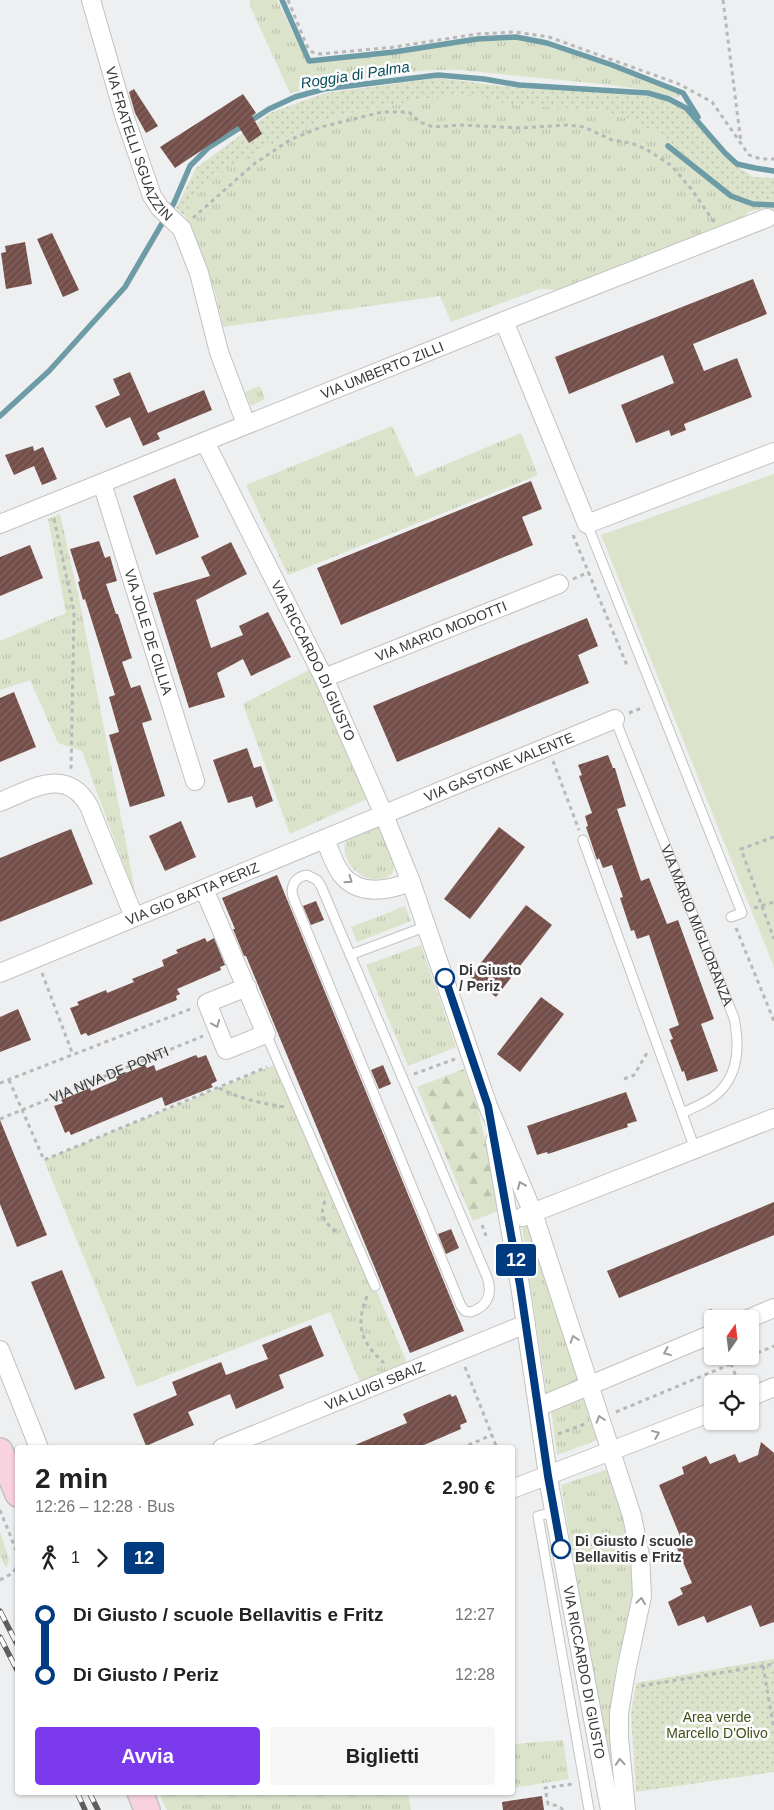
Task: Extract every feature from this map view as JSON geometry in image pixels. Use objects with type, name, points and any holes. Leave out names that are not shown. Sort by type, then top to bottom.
[{"type":"street","name":"VIA FRATELLI SGUAZZIN","points":[[91,0],[124,115],[152,196],[172,219],[199,273],[218,352],[246,424]]},
{"type":"street","name":"VIA UMBERTO ZILLI","points":[[0,524],[504,321],[767,218]]},
{"type":"street","points":[[504,321],[587,524],[774,452]]},
{"type":"street","name":"VIA RICCARDO DI GIUSTO","points":[[205,442],[324,678],[411,882],[488,1106],[533,1213],[611,1452],[637,1537],[642,1579],[641,1601],[626,1671],[620,1713],[619,1738],[626,1810]]},
{"type":"street","name":"VIA JOLE DE CILLIA","points":[[102,483],[195,781]]},
{"type":"street","name":"VIA MARIO MODOTTI","points":[[324,678],[559,584]]},
{"type":"street","name":"VIA GASTONE VALENTE","points":[[384,815],[615,719]]},
{"type":"street","points":[[0,802],[44,784],[57,782],[71,786],[83,795],[134,917]]},
{"type":"street","name":"VIA GIO BATTA PERIZ","points":[[0,973],[384,815]]},
{"type":"street","points":[[325,839],[342,876],[353,884],[379,891],[394,889],[411,882]]},
{"type":"street","points":[[204,889],[247,987],[266,1034],[226,1050],[207,1003],[247,987]]},
{"type":"street","name":"VIA RICCARDO DI GIUSTO","points":[[488,1106],[510,1222],[554,1512],[610,1810]]},
{"type":"street","points":[[510,1222],[774,1118]]},
{"type":"street","points":[[759,1314],[774,1308]]},
{"type":"street","name":"VIA LUIGI SBAIZ","points":[[229,1445],[526,1324]]},
{"type":"street","points":[[538,1407],[704,1337]]},
{"type":"street","points":[[0,1350],[38,1445]]},
{"type":"street","points":[[759,1393],[774,1387]]},
{"type":"street","points":[[515,1488],[704,1415]]},
{"type":"street","points":[[0,1452],[15,1487]]},
{"type":"street","points":[[141,1795],[147,1810]]},
{"type":"lane","points":[[587,524],[742,913],[731,917]]},
{"type":"lane","name":"VIA MARIO MIGLIORANZA","points":[[615,719],[734,1018],[738,1034],[738,1051],[735,1064],[730,1078],[722,1090],[696,1107],[682,1113]]},
{"type":"lane","points":[[583,840],[695,1149]]},
{"type":"lane","points":[[307,875],[317,880],[403,1079],[490,1285],[490,1293],[484,1305],[471,1312],[465,1311],[461,1306],[293,898],[292,887],[297,879],[307,875]]},
{"type":"lane","points":[[350,954],[427,926]]},
{"type":"lane","points":[[266,1034],[376,1286]]},
{"type":"lane","points":[[554,1512],[538,1516],[589,1810]]},
{"type":"lane","points":[[576,1736],[595,1732]]},
{"type":"path","points":[[288,0],[307,46],[312,52],[320,54],[394,47],[477,34],[515,32],[549,37],[679,84],[712,102],[749,155],[761,159],[774,159]]},
{"type":"path","points":[[723,0],[742,145]]},
{"type":"path","points":[[172,219],[206,206],[254,164],[290,140],[321,127],[382,112],[409,112],[420,122],[433,127],[460,125],[521,128],[568,125],[584,126],[612,140],[638,146],[672,166],[692,190],[712,219],[720,236]]},
{"type":"path","points":[[51,504],[74,611],[71,786]]},
{"type":"path","points":[[548,747],[583,840]]},
{"type":"path","points":[[774,837],[741,849],[774,939]]},
{"type":"path","points":[[751,909],[774,902]]},
{"type":"path","points":[[36,958],[73,1055]]},
{"type":"path","points":[[0,1083],[207,1003]]},
{"type":"path","name":"VIA NIVA DE PONTI","points":[[0,1119],[218,1030]]},
{"type":"path","points":[[624,1078],[634,1075],[655,1040]]},
{"type":"path","points":[[403,1079],[460,1057]]},
{"type":"path","points":[[9,1080],[44,1160],[268,1067]]},
{"type":"path","points":[[218,1088],[232,1095],[255,1102],[288,1107]]},
{"type":"path","points":[[759,1352],[774,1346]]},
{"type":"path","points":[[462,1359],[496,1445]]},
{"type":"path","points":[[613,1413],[729,1365]]},
{"type":"path","points":[[554,1436],[591,1422]]},
{"type":"path","points":[[468,1445],[492,1435]]},
{"type":"path","points":[[0,1510],[15,1548]]},
{"type":"path","points":[[0,1580],[10,1575],[15,1569]]},
{"type":"path","points":[[640,1686],[774,1664]]},
{"type":"path","points":[[763,1666],[774,1729]]},
{"type":"path","points":[[563,1810],[559,1806],[548,1804],[545,1788],[572,1784]]},
{"type":"green space","points":[[250,0],[277,0],[308,63],[394,53],[476,40],[515,39],[548,45],[681,93],[678,98],[653,91],[611,85],[461,70],[439,70],[396,73],[290,93],[250,6]]},
{"type":"green space","points":[[438,78],[518,88],[622,92],[667,100],[686,110],[723,155],[735,165],[753,177],[774,178],[774,201],[754,200],[735,194],[668,140],[635,121],[599,110],[513,105],[470,95],[432,98],[363,110],[316,123],[257,152],[223,172],[196,195],[185,216],[176,208],[196,168],[270,113],[325,93]]},
{"type":"green space","points":[[470,95],[513,105],[599,110],[635,121],[668,140],[735,194],[754,200],[774,201],[774,209],[765,208],[748,212],[745,217],[557,290],[539,289],[451,322],[440,296],[223,327],[215,292],[185,216],[196,195],[223,172],[257,152],[316,123],[363,110],[432,98]]},
{"type":"green space","points":[[260,386],[265,399],[251,406],[245,392]]},
{"type":"green space","points":[[392,426],[416,477],[521,433],[538,475],[288,575],[246,485]]},
{"type":"green space","points":[[774,474],[774,967],[601,535]]},
{"type":"green space","points":[[60,514],[81,608],[137,901],[82,751],[58,743],[30,680],[0,690],[0,641],[66,613],[48,519]]},
{"type":"green space","points":[[309,670],[369,798],[290,834],[243,704]]},
{"type":"green space","points":[[375,825],[380,826],[396,860],[392,874],[384,878],[375,879],[358,873],[351,866],[346,858],[345,849],[346,839]]},
{"type":"green space","points":[[405,906],[411,921],[357,942],[351,927]]},
{"type":"green space","points":[[421,945],[456,1047],[408,1066],[366,965]]},
{"type":"green space","points":[[279,1063],[408,1365],[361,1384],[330,1312],[137,1387],[44,1160]]},
{"type":"green space","points":[[464,1069],[478,1108],[500,1210],[473,1221],[417,1087]]},
{"type":"green space","points":[[531,1221],[580,1381],[547,1395],[522,1228]]},
{"type":"green space","points":[[583,1398],[597,1440],[557,1455],[551,1409]]},
{"type":"green space","points":[[611,1468],[630,1535],[634,1594],[616,1669],[611,1713],[615,1776],[610,1777],[561,1485]]},
{"type":"green space","points":[[0,1531],[9,1560],[6,1568],[0,1556]]},
{"type":"green space","name":"Area verde Marcello D'Olivo","points":[[774,1659],[774,1772],[636,1792],[631,1714],[636,1683]]},
{"type":"green space","points":[[563,1740],[569,1779],[515,1788],[515,1744]]},
{"type":"green space","points":[[160,1795],[408,1795],[411,1810],[167,1810]]},
{"type":"building","points":[[134,89],[158,126],[146,133],[135,113],[129,92]]},
{"type":"building","points":[[243,94],[256,113],[252,116],[262,134],[249,143],[238,126],[175,168],[160,147]]},
{"type":"building","points":[[52,233],[79,290],[63,297],[37,239]]},
{"type":"building","points":[[25,242],[32,284],[6,289],[1,253],[6,252],[5,246]]},
{"type":"building","points":[[753,279],[767,314],[693,344],[704,371],[737,358],[752,397],[684,424],[686,430],[671,436],[669,430],[636,443],[621,405],[674,383],[663,355],[569,394],[555,357]]},
{"type":"building","points":[[130,372],[148,413],[204,390],[212,410],[157,433],[160,439],[143,446],[130,417],[106,428],[95,406],[120,395],[113,379]]},
{"type":"building","points":[[33,446],[34,451],[43,447],[57,479],[42,485],[34,466],[14,475],[5,455]]},
{"type":"building","points":[[175,478],[199,537],[156,555],[133,496]]},
{"type":"building","points":[[531,481],[542,509],[522,517],[533,545],[341,625],[317,568]]},
{"type":"building","points":[[99,541],[105,558],[110,556],[117,581],[106,584],[132,658],[122,662],[131,688],[140,685],[152,720],[142,723],[165,796],[130,807],[109,735],[119,732],[109,697],[115,695],[85,599],[83,600],[78,582],[80,581],[70,549]]},
{"type":"building","points":[[231,542],[247,574],[196,600],[211,648],[243,635],[239,626],[268,612],[291,657],[251,676],[243,659],[217,673],[225,697],[189,708],[153,593],[210,576],[201,557]]},
{"type":"building","points":[[30,545],[43,578],[0,596],[0,557]]},
{"type":"building","points":[[587,618],[598,646],[578,655],[589,683],[397,762],[373,706]]},
{"type":"building","points":[[14,692],[36,747],[0,762],[0,698]]},
{"type":"building","points":[[247,748],[254,768],[261,766],[273,801],[256,808],[252,796],[228,803],[213,760]]},
{"type":"building","points":[[608,755],[613,768],[615,768],[626,806],[617,809],[641,881],[649,878],[667,924],[678,920],[714,1019],[701,1024],[718,1071],[687,1081],[670,1040],[673,1039],[669,1029],[679,1025],[649,935],[637,939],[634,930],[631,931],[620,898],[623,897],[612,865],[603,868],[599,858],[597,860],[586,827],[588,826],[585,816],[592,813],[579,776],[582,775],[578,765]]},
{"type":"building","points":[[181,821],[196,857],[165,871],[149,836]]},
{"type":"building","points":[[499,827],[525,847],[470,919],[444,899]]},
{"type":"building","points":[[71,829],[93,884],[0,922],[0,858]]},
{"type":"building","points":[[277,875],[464,1331],[410,1353],[246,956],[244,956],[222,898]]},
{"type":"building","points":[[316,901],[324,920],[311,925],[303,906]]},
{"type":"building","points":[[526,905],[552,925],[496,997],[470,977]]},
{"type":"building","points":[[205,938],[207,942],[214,938],[225,965],[220,967],[221,970],[177,989],[180,994],[176,996],[177,1000],[88,1036],[86,1033],[81,1035],[70,1008],[79,1005],[77,1002],[106,990],[107,993],[134,982],[132,979],[164,966],[162,960],[178,953],[176,950]]},
{"type":"building","points":[[541,997],[564,1014],[520,1072],[497,1054]]},
{"type":"building","points":[[18,1009],[31,1040],[0,1052],[0,1017]]},
{"type":"building","points":[[196,1055],[198,1058],[206,1055],[217,1081],[211,1084],[213,1087],[165,1106],[162,1097],[71,1135],[69,1131],[65,1133],[54,1106],[63,1103],[61,1100],[90,1088],[91,1091],[117,1080],[116,1077],[145,1065],[147,1068],[154,1065],[156,1071]]},
{"type":"building","points":[[383,1065],[391,1084],[379,1089],[371,1070]]},
{"type":"building","points":[[626,1092],[637,1121],[627,1124],[628,1127],[548,1154],[547,1152],[537,1155],[527,1126]]},
{"type":"building","points":[[0,1120],[47,1235],[17,1247],[0,1204]]},
{"type":"building","points":[[774,1202],[774,1235],[619,1298],[607,1271]]},
{"type":"building","points":[[451,1229],[459,1248],[446,1254],[438,1234]]},
{"type":"building","points":[[62,1270],[105,1378],[75,1390],[31,1282]]},
{"type":"building","points":[[311,1325],[324,1356],[279,1375],[284,1388],[236,1409],[230,1394],[188,1412],[194,1425],[146,1445],[133,1414],[177,1395],[172,1382],[221,1362],[226,1375],[268,1359],[262,1345]]},
{"type":"building","points":[[450,1394],[452,1397],[456,1395],[467,1422],[460,1425],[461,1429],[424,1445],[355,1445],[407,1423],[403,1414]]},
{"type":"building","points":[[761,1442],[774,1453],[774,1622],[760,1627],[751,1605],[707,1623],[704,1616],[678,1626],[668,1602],[683,1594],[680,1588],[692,1583],[673,1539],[680,1536],[659,1485],[684,1474],[682,1467],[706,1456],[710,1464],[735,1454],[739,1463],[758,1455]]},
{"type":"building","points":[[542,1796],[544,1810],[503,1810],[502,1802]]},
{"type":"waterway","points":[[282,0],[309,61],[394,52],[477,39],[516,37],[547,43],[612,65],[683,93],[698,117]]},
{"type":"waterway","name":"Roggia di Palma","points":[[0,416],[49,371],[125,287],[174,203],[190,166],[208,148],[269,109],[295,97],[324,89],[438,75],[484,79],[519,85],[648,93],[669,99],[686,108],[737,164],[774,171]]},
{"type":"waterway","points":[[668,146],[731,196],[753,204],[774,205]]},
{"type":"railway","points":[[0,1611],[15,1640]]},
{"type":"railway","points":[[0,1637],[15,1666]]},
{"type":"railway","points":[[78,1795],[85,1810]]},
{"type":"railway","points":[[90,1795],[98,1810]]},
{"type":"bus line","name":"12","points":[[445,978],[488,1106],[509,1215],[548,1476],[561,1549]]},
{"type":"place","name":"Di Giusto / Periz","points":[[445,978]]},
{"type":"place","name":"Di Giusto / scuole Bellavitis e Fritz","points":[[561,1549]]}]
